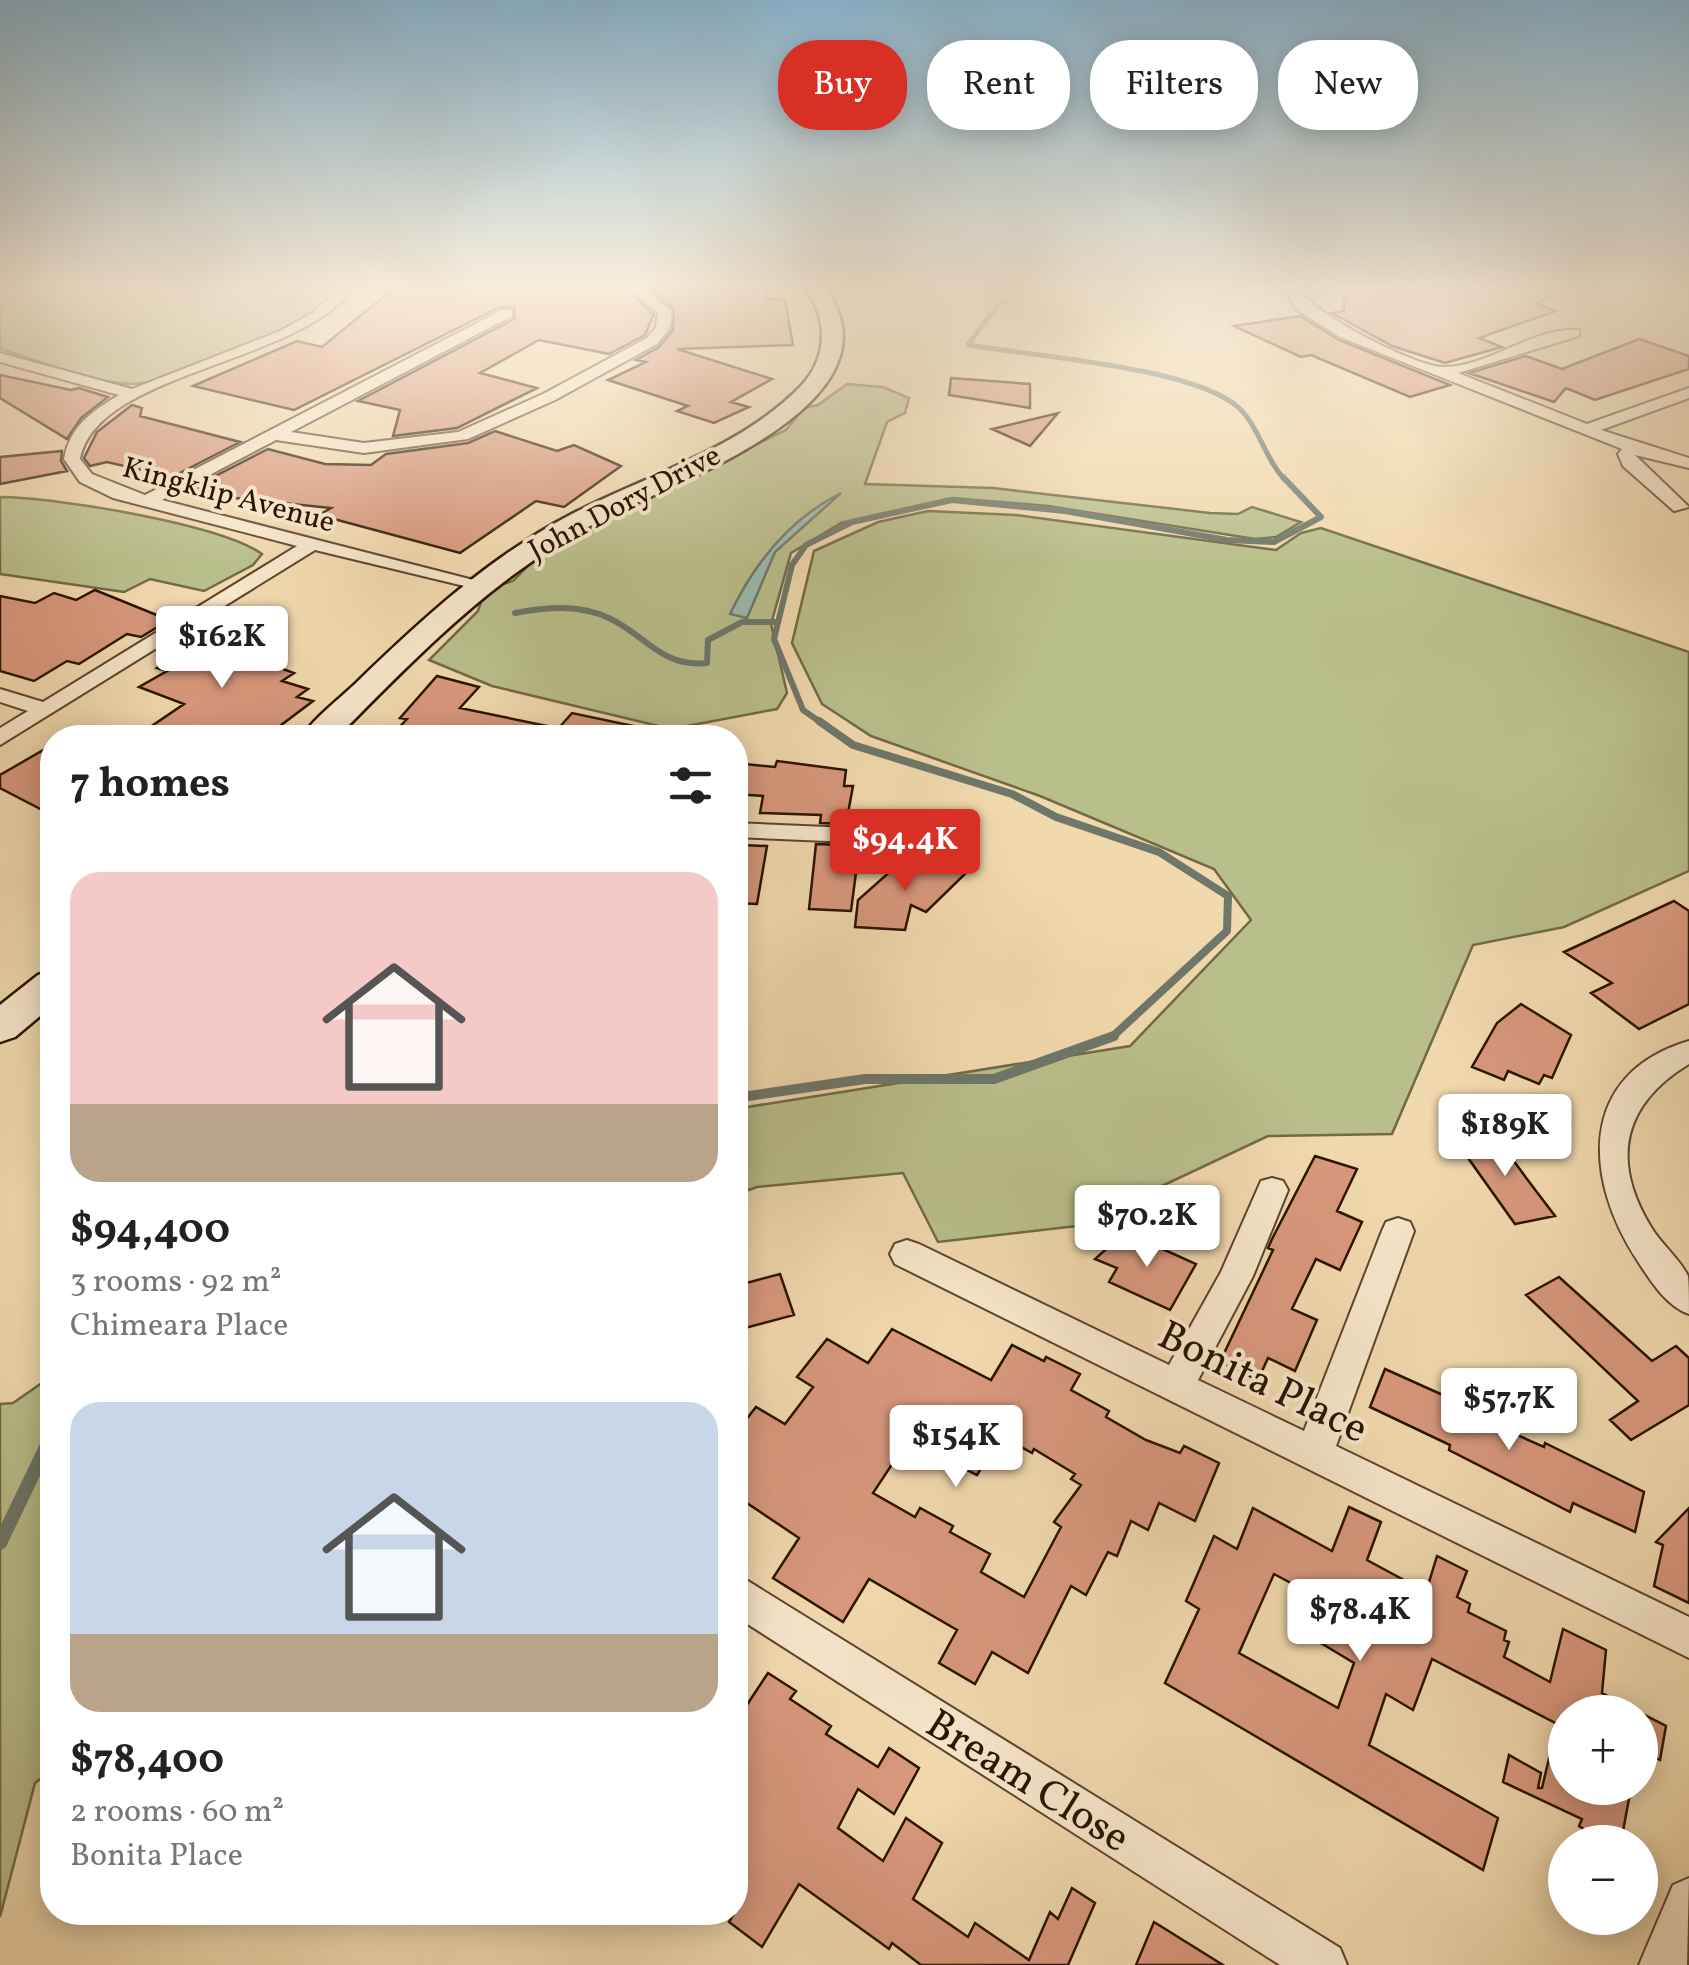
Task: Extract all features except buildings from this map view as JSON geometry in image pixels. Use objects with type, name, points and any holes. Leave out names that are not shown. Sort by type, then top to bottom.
[{"type":"street","points":[[80,381],[132,394]]},
{"type":"street","name":"Kingklip Avenue","points":[[166,381],[132,394],[83,426],[70,450],[86,478],[145,502],[478,587]]},
{"type":"street","points":[[145,502],[379,381]]},
{"type":"street","points":[[276,435],[383,448],[441,441],[489,426],[576,381]]},
{"type":"street","name":"John Dory Drive","points":[[332,725],[478,587],[574,522],[730,446],[790,408],[816,381]]},
{"type":"street","points":[[1462,381],[1632,448],[1689,464]]},
{"type":"street","points":[[1586,430],[1689,393]]},
{"type":"street","points":[[1632,448],[1626,456],[1629,462],[1680,507]]},
{"type":"street","points":[[0,738],[311,546]]},
{"type":"street","points":[[0,695],[47,710]]},
{"type":"street","points":[[748,831],[898,837]]},
{"type":"street","points":[[0,1028],[40,995]]},
{"type":"street","points":[[1689,1050],[1632,1094],[1618,1117],[1613,1146],[1615,1180],[1631,1222],[1650,1254],[1689,1300]]},
{"type":"street","points":[[1176,1386],[1236,1276],[1272,1190]]},
{"type":"street","points":[[1314,1454],[1398,1231]]},
{"type":"street","name":"Bonita Place","points":[[907,1254],[1689,1638]]},
{"type":"street","name":"Bream Close","points":[[748,1601],[1322,1965]]},
{"type":"street","points":[[1662,1965],[1689,1901]]},
{"type":"green space","points":[[108,381],[153,381],[133,384]]},
{"type":"green space","points":[[847,384],[883,387],[909,398],[905,413],[887,422],[865,484],[993,488],[1210,513],[1238,514],[1252,507],[1301,522],[1276,537],[1255,539],[1048,506],[952,498],[841,523],[791,553],[771,624],[787,693],[777,709],[692,725],[654,725],[492,686],[429,660],[478,611],[485,589],[513,581],[537,557],[665,488],[786,430],[804,408],[818,405]]},
{"type":"green space","points":[[0,497],[96,507],[175,523],[211,532],[262,554],[253,565],[204,591],[150,579],[124,592],[0,574]]},
{"type":"green space","points":[[928,511],[1016,515],[1276,550],[1301,533],[1321,528],[1689,652],[1689,871],[1564,927],[1473,945],[1392,1134],[1268,1136],[1077,1226],[938,1242],[903,1173],[748,1190],[748,1107],[1130,1046],[1251,920],[1214,869],[1040,796],[871,736],[822,704],[792,643],[814,551],[878,522]]},
{"type":"green space","points":[[40,1384],[40,1779],[35,1783],[0,1917],[0,1404],[13,1403]]},
{"type":"water","points":[[841,493],[775,552],[747,618],[730,614],[775,544],[805,516]]},
{"type":"waterway","points":[[1182,381],[1217,394],[1239,408],[1285,480]]},
{"type":"waterway","points":[[823,724],[803,710],[774,639],[792,565],[806,545],[852,522],[952,500],[1065,511],[1227,540],[1274,542],[1321,517],[1283,477]]},
{"type":"waterway","points":[[515,613],[586,610],[622,625],[666,656],[691,663],[707,663],[708,640],[742,622],[778,622]]},
{"type":"waterway","points":[[819,721],[853,745],[1012,794],[1056,817],[1159,852],[1228,896],[1227,931],[1113,1036]]},
{"type":"waterway","points":[[748,1096],[865,1079],[994,1079],[1113,1036]]},
{"type":"waterway","points":[[0,1543],[40,1460]]}]
